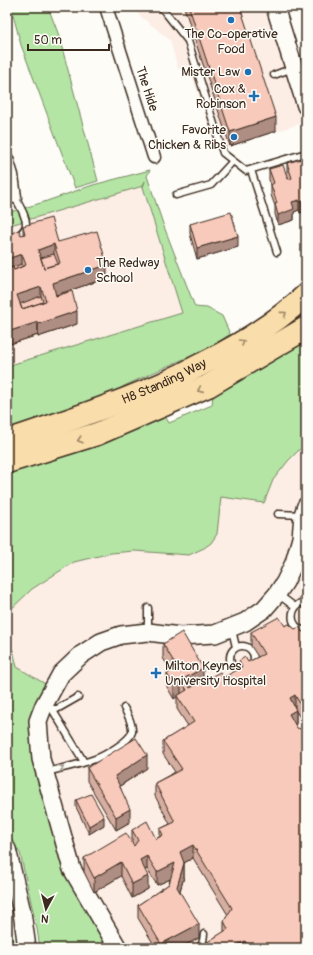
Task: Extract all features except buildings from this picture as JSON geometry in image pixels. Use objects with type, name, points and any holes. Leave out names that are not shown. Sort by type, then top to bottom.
[{"type":"highway","name":"H8 Standing Way","points":[[266,340],[289,311],[306,295]]},
{"type":"highway","name":"H8 Standing Way","points":[[7,441],[56,425],[162,384],[229,362],[266,340],[306,328]]},
{"type":"highway","name":"H8 Standing Way","points":[[7,462],[96,434],[208,386],[229,362]]},
{"type":"street","name":"The Hide","points":[[106,7],[154,157]]},
{"type":"street","points":[[275,7],[306,106]]},
{"type":"street","points":[[7,159],[12,175],[15,197]]},
{"type":"street","points":[[118,948],[72,869],[41,759],[38,721],[48,707],[61,674],[80,655],[101,642],[121,635],[148,632],[180,636],[215,634],[245,622],[264,609],[278,594],[294,563],[301,538],[304,510]]},
{"type":"street","points":[[7,849],[22,912],[27,948]]},
{"type":"lane","points":[[161,7],[188,41],[223,153],[246,171],[306,154]]},
{"type":"lane","points":[[274,75],[294,68]]},
{"type":"lane","points":[[176,195],[211,185],[233,161]]},
{"type":"lane","points":[[251,170],[277,252]]},
{"type":"lane","points":[[7,240],[18,236],[26,227],[24,214],[15,197]]},
{"type":"lane","points":[[278,514],[304,510]]},
{"type":"lane","points":[[278,594],[295,607]]},
{"type":"lane","points":[[306,601],[295,607],[292,617],[294,624],[298,628],[306,631]]},
{"type":"lane","points":[[148,608],[148,632]]},
{"type":"lane","points":[[231,628],[236,647]]},
{"type":"lane","points":[[245,646],[253,653],[254,663],[246,670],[236,670],[232,667],[230,662],[231,652],[236,647],[245,646]]},
{"type":"lane","points":[[48,707],[57,709],[78,697]]},
{"type":"lane","points":[[48,707],[84,762]]},
{"type":"lane","points":[[45,773],[96,759],[126,741],[131,736],[132,730],[124,708]]},
{"type":"lane","points":[[200,948],[204,934]]},
{"type":"shaded area","points":[[136,7],[268,7],[305,122],[217,151],[189,66],[178,69],[170,40],[139,15]]},
{"type":"shaded area","name":"The Redway School","points":[[143,186],[182,313],[7,366],[7,226]]},
{"type":"shaded area","name":"Milton Keynes University Hospital","points":[[306,398],[306,948],[96,948],[7,758],[7,587]]},
{"type":"green space","points":[[11,7],[48,7],[58,33],[98,181],[75,188],[21,45]]},
{"type":"green space","points":[[150,170],[147,176],[163,224],[195,307],[207,308],[222,316],[230,334],[212,347],[124,386],[102,402],[7,433],[7,366],[182,313],[143,187],[145,181],[143,186],[7,226],[7,213],[93,185]]},
{"type":"green space","points":[[306,333],[306,443],[288,461],[273,480],[264,503],[221,497],[217,534],[211,543],[204,548],[189,555],[135,551],[111,553],[74,562],[32,589],[7,613],[7,467],[165,416],[169,423],[212,405],[213,392]]},
{"type":"green space","points":[[7,647],[13,650],[17,667],[47,685],[33,746],[110,948],[40,948],[20,853],[12,841],[7,823]]},
{"type":"green space","points":[[7,907],[14,948],[7,948]]},
{"type":"place","name":"The Co-operative Food","points":[[231,20]]},
{"type":"place","name":"Mister Law","points":[[248,72]]},
{"type":"place","name":"Cox & Robinson","points":[[254,96]]},
{"type":"place","name":"Favorite Chicken & Ribs","points":[[234,137]]},
{"type":"place","name":"The Redway School","points":[[88,270]]},
{"type":"place","name":"Milton Keynes University Hospital","points":[[156,673]]}]
